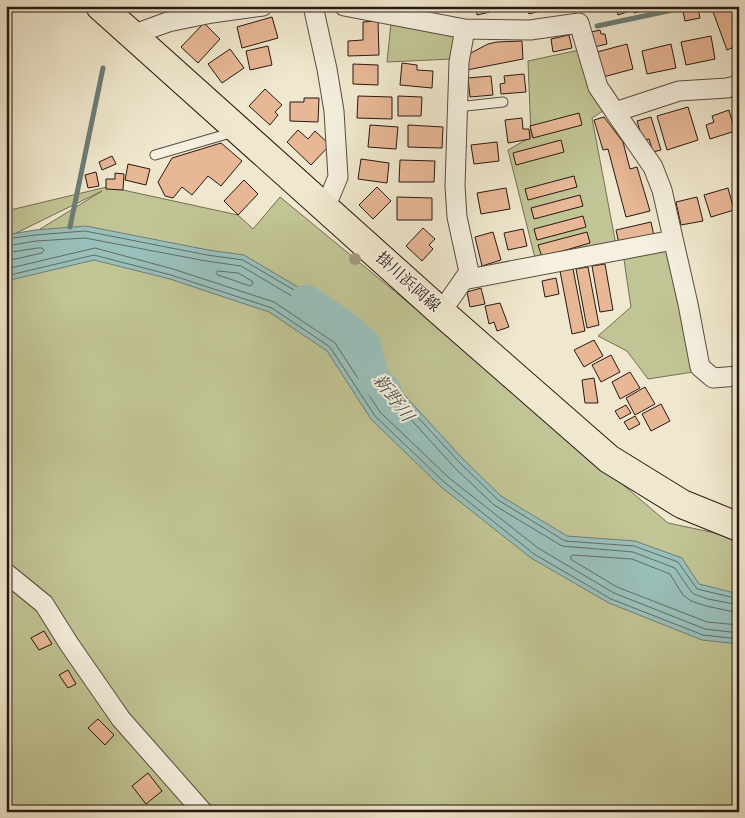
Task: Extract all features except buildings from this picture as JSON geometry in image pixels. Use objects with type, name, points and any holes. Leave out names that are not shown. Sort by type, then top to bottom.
[{"type":"main road","name":"掛川浜岡線","points":[[100,6],[608,459],[682,504],[739,527]]},
{"type":"street","points":[[132,35],[168,22],[212,13],[263,6]]},
{"type":"street","points":[[313,6],[328,69],[338,177],[325,208]]},
{"type":"street","points":[[344,6],[465,29],[530,30],[581,15],[598,87],[653,167],[662,190],[700,367],[713,378],[739,376]]},
{"type":"street","points":[[441,312],[469,272],[457,217],[455,186],[459,62],[465,29]]},
{"type":"street","points":[[615,112],[679,91],[727,88],[739,85]]},
{"type":"street","points":[[464,280],[673,240]]},
{"type":"street","points":[[6,573],[44,604],[121,719],[203,812]]},
{"type":"lane","points":[[457,107],[503,102]]},
{"type":"lane","points":[[155,155],[239,130]]},
{"type":"green space","points":[[391,23],[457,34],[452,59],[387,62]]},
{"type":"green space","points":[[579,50],[603,111],[592,118],[616,245],[536,262],[508,150],[531,137],[528,61]]},
{"type":"green space","points":[[111,186],[238,215],[253,229],[280,197],[421,313],[668,523],[739,538],[739,812],[6,812],[6,250],[102,191],[6,238],[6,211]]},
{"type":"green space","points":[[665,244],[693,372],[648,379],[627,351],[598,336],[631,307],[623,253]]},
{"type":"water","points":[[86,226],[208,250],[244,255],[313,296],[341,323],[463,459],[501,496],[567,536],[635,541],[682,558],[699,584],[739,594],[739,644],[702,640],[609,603],[531,558],[440,486],[371,419],[327,351],[269,312],[170,279],[94,260],[6,281],[6,235],[35,230]]},
{"type":"waterway","points":[[597,26],[685,6]]},
{"type":"waterway","points":[[70,227],[103,68]]},
{"type":"waterway","name":"新野川","points":[[306,300],[342,324],[365,344],[374,378],[386,391]]}]
